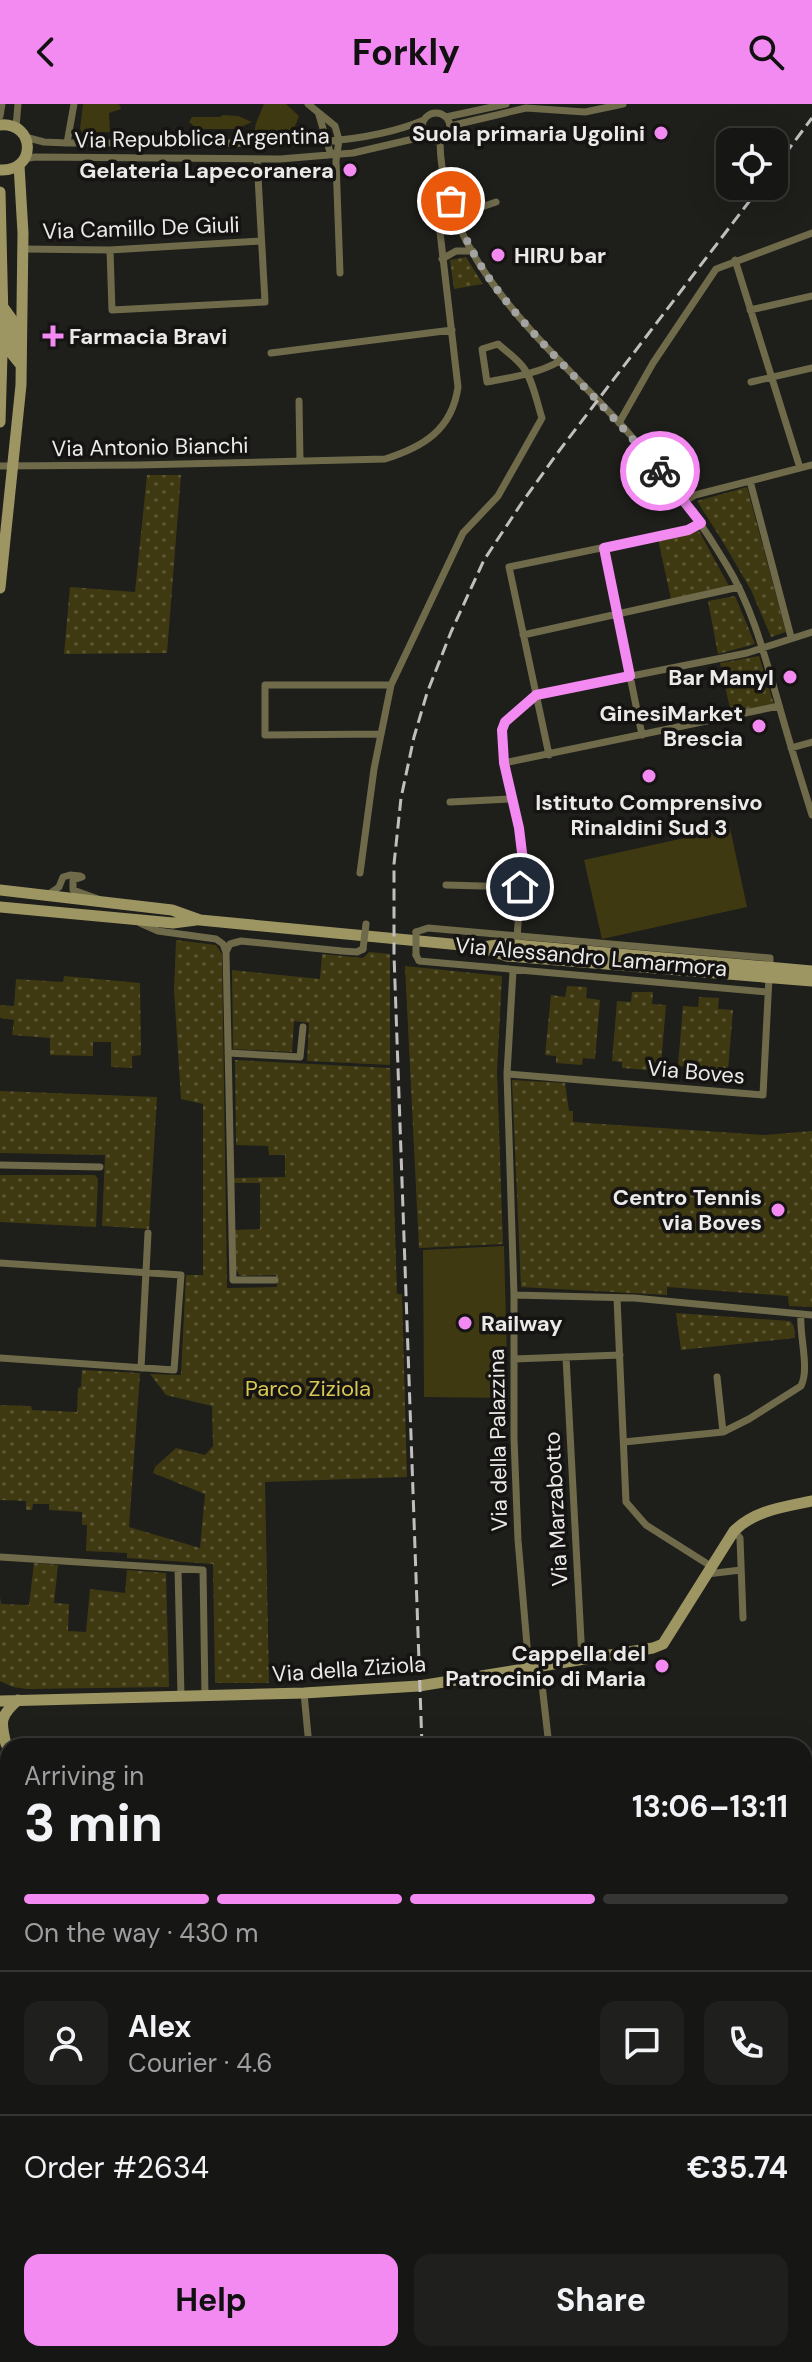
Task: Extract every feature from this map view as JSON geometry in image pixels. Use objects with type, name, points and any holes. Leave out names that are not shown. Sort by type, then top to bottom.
[{"type":"street","points":[[0,116],[2,104]]},
{"type":"street","points":[[0,422],[1,389],[20,364],[22,162],[28,144],[21,132],[18,104]]},
{"type":"street","points":[[67,143],[74,104]]},
{"type":"street","points":[[308,104],[335,126],[339,140],[336,155],[340,273]]},
{"type":"street","points":[[438,104],[450,126],[449,133],[440,141]]},
{"type":"street","name":"Via Repubblica Argentina","points":[[21,132],[44,142],[279,144],[339,140],[412,125],[428,116],[506,104]]},
{"type":"street","points":[[450,126],[541,106],[565,112],[585,112],[623,104]]},
{"type":"street","points":[[318,113],[330,152],[336,155]]},
{"type":"street","points":[[424,120],[422,125],[426,136],[440,141]]},
{"type":"street","points":[[0,125],[21,132]]},
{"type":"street","name":"Via Repubblica Argentina","points":[[22,162],[35,157],[257,159],[336,155],[426,136]]},
{"type":"street","points":[[440,141],[456,216],[498,293],[516,316],[619,423],[685,501],[739,587],[763,648],[812,815]]},
{"type":"street","points":[[110,250],[112,310],[265,302],[257,159]]},
{"type":"street","points":[[0,170],[13,169],[22,162]]},
{"type":"street","points":[[0,192],[1,269],[11,378],[14,467],[0,588]]},
{"type":"street","name":"Via Antonio Bianchi","points":[[0,466],[385,459],[412,451],[433,436],[445,422],[455,405],[458,387],[440,232],[442,217],[451,201]]},
{"type":"street","points":[[456,216],[496,202]]},
{"type":"street","points":[[619,423],[653,363],[716,269],[812,233]]},
{"type":"street","name":"Via Camillo De Giuli","points":[[23,249],[110,250],[260,241]]},
{"type":"street","points":[[442,259],[456,251],[473,251]]},
{"type":"street","points":[[735,260],[800,468]]},
{"type":"street","points":[[750,310],[812,296]]},
{"type":"street","points":[[3,307],[11,318],[12,354],[20,364]]},
{"type":"street","points":[[271,353],[452,330]]},
{"type":"street","points":[[360,873],[391,685],[463,533],[498,496],[542,418],[527,375],[524,368],[498,344],[482,349],[487,382],[527,375],[560,361]]},
{"type":"street","points":[[751,382],[812,368]]},
{"type":"street","points":[[1,389],[11,378]]},
{"type":"street","points":[[299,401],[300,461]]},
{"type":"street","points":[[685,501],[695,495],[812,465]]},
{"type":"street","points":[[750,481],[791,637]]},
{"type":"street","points":[[549,755],[509,567],[688,530],[701,523]]},
{"type":"street","points":[[604,548],[642,735]]},
{"type":"street","points":[[523,635],[739,587]]},
{"type":"street","points":[[517,937],[523,861],[504,763],[502,730],[505,722],[536,695],[763,648],[812,632]]},
{"type":"street","points":[[381,734],[265,735],[265,685],[391,685]]},
{"type":"street","points":[[504,763],[779,706]]},
{"type":"street","points":[[791,748],[812,742]]},
{"type":"street","points":[[450,802],[512,799]]},
{"type":"street","name":"Via Alessandro Lamarmora","points":[[46,896],[59,887],[63,877],[70,875],[82,877],[73,880],[73,890],[102,901]]},
{"type":"street","points":[[446,885],[520,887]]},
{"type":"street","name":"Via Alessandro Lamarmora","points":[[0,890],[172,910],[200,920]]},
{"type":"street","name":"Via Alessandro Lamarmora","points":[[0,907],[173,923],[200,920],[482,947],[507,956],[769,972],[812,971]]},
{"type":"street","name":"Via Alessandro Lamarmora","points":[[134,920],[158,931],[216,939],[223,944],[226,952]]},
{"type":"street","points":[[275,1280],[233,1280],[226,952],[230,944],[241,941],[357,952],[363,949],[366,924]]},
{"type":"street","name":"Via Alessandro Lamarmora","points":[[767,992],[419,961],[416,932],[428,928],[770,958],[769,972]]},
{"type":"street","name":"Via della Palazzina","points":[[513,971],[507,1074],[518,1540],[534,1668],[547,1738]]},
{"type":"street","name":"Via Alessandro Lamarmora","points":[[769,972],[812,981]]},
{"type":"street","name":"Via Boves","points":[[507,1074],[763,1095],[769,972]]},
{"type":"street","points":[[228,1053],[300,1057],[303,1027]]},
{"type":"street","points":[[0,1165],[100,1167]]},
{"type":"street","points":[[141,1368],[148,1233]]},
{"type":"street","points":[[0,1263],[181,1275],[174,1370],[0,1358]]},
{"type":"street","points":[[514,1295],[617,1298],[812,1315]]},
{"type":"street","points":[[617,1298],[626,1502],[646,1525],[684,1548],[706,1569],[741,1570]]},
{"type":"street","points":[[624,1442],[723,1432],[801,1386],[805,1377],[801,1314]]},
{"type":"street","points":[[514,1359],[620,1355]]},
{"type":"street","name":"Via Marzabotto","points":[[566,1357],[582,1659]]},
{"type":"street","points":[[717,1377],[723,1432]]},
{"type":"street","name":"Via della Ziziola","points":[[0,1701],[304,1693],[419,1686],[653,1648],[663,1644],[706,1569],[734,1531],[753,1516],[766,1511],[812,1501]]},
{"type":"street","points":[[734,1531],[740,1538],[743,1618]]},
{"type":"street","points":[[0,1557],[203,1570],[205,1696]]},
{"type":"street","points":[[178,1569],[181,1696]]},
{"type":"street","points":[[304,1693],[308,1738]]},
{"type":"street","points":[[4,1738],[2,1717],[18,1700]]},
{"type":"green space","points":[[83,104],[119,104],[121,109],[109,113],[110,132],[82,132]]},
{"type":"green space","points":[[264,104],[286,104],[299,116],[293,131],[254,133]]},
{"type":"green space","points":[[238,116],[252,122],[236,129],[197,129],[189,122],[192,117]]},
{"type":"green space","points":[[466,257],[483,284],[454,289],[450,260]]},
{"type":"green space","points":[[147,475],[181,475],[167,653],[64,654],[70,587],[135,592]]},
{"type":"green space","points":[[747,487],[786,632],[771,637],[751,590],[697,501]]},
{"type":"green space","points":[[699,531],[729,586],[671,599],[658,539]]},
{"type":"green space","points":[[735,596],[755,644],[718,654],[708,601]]},
{"type":"green space","points":[[759,656],[774,704],[731,713],[720,663]]},
{"type":"green space","points":[[730,828],[747,907],[602,939],[584,860]]},
{"type":"green space","name":"Parco Ziziola","points":[[176,940],[216,945],[222,954],[227,1288],[277,1287],[276,1275],[240,1276],[236,1270],[235,1230],[260,1229],[260,1183],[231,1183],[231,1178],[285,1177],[285,1155],[269,1155],[268,1146],[236,1145],[235,1060],[390,1068],[397,1294],[402,1294],[407,1477],[265,1482],[269,1683],[215,1683],[213,1564],[127,1558],[127,1553],[86,1551],[87,1525],[82,1525],[82,1512],[49,1510],[49,1504],[33,1504],[32,1510],[26,1510],[26,1501],[0,1500],[0,1405],[77,1412],[82,1370],[140,1373],[129,1527],[200,1548],[205,1494],[153,1473],[155,1467],[176,1448],[205,1455],[213,1446],[212,1406],[166,1395],[150,1374],[181,1375],[186,1275],[203,1275],[203,1104],[181,1099],[174,990]]},
{"type":"green space","points":[[369,952],[390,954],[390,1065],[307,1061],[309,1023],[294,1021],[292,1052],[233,1049],[232,970],[320,979],[322,954],[363,958]]},
{"type":"green space","points":[[405,966],[502,976],[497,1071],[503,1244],[419,1248]]},
{"type":"green space","points":[[64,976],[140,983],[141,1055],[132,1056],[132,1068],[111,1067],[111,1042],[93,1042],[93,1056],[50,1055],[50,1038],[12,1035],[14,1020],[0,1018],[0,1005],[14,1006],[16,979],[63,982]]},
{"type":"green space","points":[[567,986],[587,987],[586,998],[600,1000],[595,1059],[583,1058],[582,1065],[556,1063],[556,1056],[545,1055],[551,995],[565,997]]},
{"type":"green space","points":[[632,992],[653,992],[652,1004],[666,1005],[661,1064],[649,1064],[648,1070],[622,1068],[622,1062],[612,1061],[617,1001],[631,1002]]},
{"type":"green space","points":[[699,997],[719,998],[718,1009],[733,1010],[728,1070],[715,1069],[714,1076],[689,1073],[689,1067],[678,1066],[683,1006],[698,1007]]},
{"type":"green space","points":[[512,1080],[565,1083],[573,1122],[765,1135],[812,1131],[812,1307],[789,1306],[788,1296],[667,1287],[667,1295],[521,1287]]},
{"type":"green space","points":[[0,1091],[157,1097],[149,1229],[102,1226],[105,1155],[0,1153]]},
{"type":"green space","points":[[0,1175],[95,1175],[98,1179],[96,1227],[0,1222]]},
{"type":"green space","name":"Railway","points":[[504,1246],[508,1398],[424,1397],[423,1250]]},
{"type":"green space","points":[[676,1313],[790,1321],[794,1326],[795,1338],[681,1350]]},
{"type":"green space","points":[[34,1563],[58,1565],[54,1603],[69,1604],[68,1631],[86,1632],[90,1589],[125,1593],[127,1570],[166,1573],[169,1687],[27,1689],[0,1681],[0,1597],[1,1604],[29,1605]]},
{"type":"railway","points":[[788,150],[812,118]]},
{"type":"railway","points":[[422,1738],[394,955],[394,864],[401,798],[414,737],[451,632],[484,560],[559,451],[750,200]]},
{"type":"way so far","points":[[451,201],[473,251],[498,293],[660,471]]},
{"type":"place","name":"Suola primaria Ugolini","points":[[661,133]]},
{"type":"place","name":"Gelateria Lapecoranera","points":[[350,170]]},
{"type":"place","name":"HIRU bar","points":[[498,255]]},
{"type":"place","name":"Farmacia Bravi","points":[[53,336]]},
{"type":"place","name":"Bar Manyl","points":[[790,677]]},
{"type":"place","name":"GinesiMarket Brescia","points":[[759,726]]},
{"type":"place","name":"Istituto Comprensivo Rinaldini Sud 3","points":[[649,776]]},
{"type":"place","name":"Centro Tennis via Boves","points":[[778,1210]]},
{"type":"place","name":"Railway","points":[[465,1323]]},
{"type":"place","name":"Cappella del Patrocinio di Maria","points":[[662,1666]]},
{"type":"route","points":[[520,887],[523,861],[504,763],[502,730],[505,722],[536,695],[630,676],[604,548],[688,530],[701,523],[660,471]]}]
